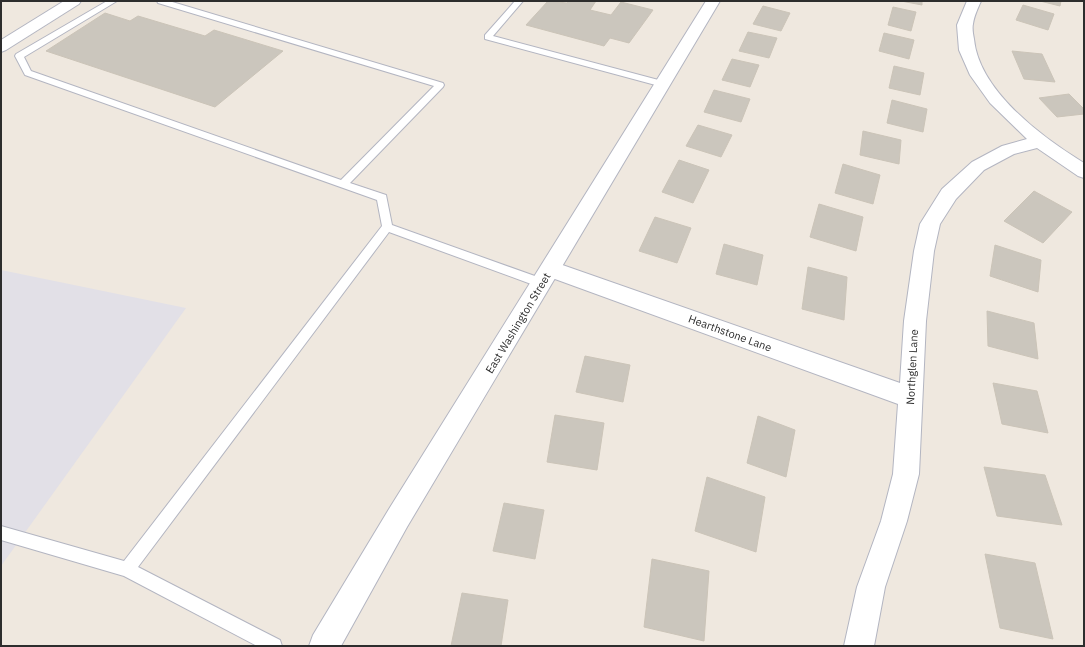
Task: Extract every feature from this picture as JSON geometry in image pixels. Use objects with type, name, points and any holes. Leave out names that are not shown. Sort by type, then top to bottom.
[{"type":"street","points":[[1,46],[74,1]]},
{"type":"street","name":"East Washington Street","points":[[324,646],[398,518],[713,1]]},
{"type":"street","points":[[974,1],[967,14],[964,29],[966,45],[974,67],[1007,112],[1039,142],[1084,172]]},
{"type":"street","name":"Northglen Lane","points":[[859,646],[871,587],[894,521],[905,480],[908,452],[911,359],[918,286],[924,251],[933,218],[949,194],[978,166],[1008,150],[1039,142]]},
{"type":"street","name":"Hearthstone Lane","points":[[546,276],[910,398]]},
{"type":"lane","points":[[113,1],[19,56],[28,73],[382,198],[387,227],[127,569]]},
{"type":"lane","points":[[161,1],[440,85],[343,184]]},
{"type":"lane","points":[[519,1],[488,37],[663,84]]},
{"type":"lane","points":[[387,227],[546,276]]},
{"type":"lane","points":[[1,533],[127,569],[274,646]]},
{"type":"shaded area","points":[[1,270],[186,308],[1,566]]},
{"type":"building","points":[[548,1],[567,3],[569,1],[596,1],[590,10],[611,15],[621,2],[653,10],[629,43],[610,38],[604,46],[526,25]]},
{"type":"building","points":[[901,1],[922,1],[922,5]]},
{"type":"building","points":[[1040,1],[1061,1],[1060,6]]},
{"type":"building","points":[[1023,5],[1054,14],[1048,30],[1016,20]]},
{"type":"building","points":[[763,6],[790,13],[781,31],[753,24]]},
{"type":"building","points":[[893,7],[916,12],[911,31],[888,25]]},
{"type":"building","points":[[105,13],[130,21],[138,16],[205,36],[214,30],[283,51],[215,107],[46,51]]},
{"type":"building","points":[[748,32],[777,38],[769,58],[739,51]]},
{"type":"building","points":[[884,33],[914,40],[909,59],[879,51]]},
{"type":"building","points":[[1012,51],[1042,54],[1055,82],[1024,79]]},
{"type":"building","points":[[732,59],[759,65],[750,87],[722,80]]},
{"type":"building","points":[[894,66],[924,73],[920,95],[889,88]]},
{"type":"building","points":[[714,90],[750,99],[741,122],[704,112]]},
{"type":"building","points":[[1069,94],[1084,109],[1084,114],[1057,117],[1039,98]]},
{"type":"building","points":[[892,100],[927,109],[923,132],[887,123]]},
{"type":"building","points":[[698,125],[732,135],[721,157],[686,146]]},
{"type":"building","points":[[863,131],[901,140],[899,164],[860,155]]},
{"type":"building","points":[[679,160],[709,170],[693,203],[662,192]]},
{"type":"building","points":[[843,164],[880,175],[873,204],[835,193]]},
{"type":"building","points":[[1034,191],[1072,212],[1043,243],[1004,221]]},
{"type":"building","points":[[819,204],[863,217],[856,251],[810,237]]},
{"type":"building","points":[[655,217],[691,228],[677,263],[639,251]]},
{"type":"building","points":[[724,244],[763,255],[757,285],[716,274]]},
{"type":"building","points":[[995,245],[1041,260],[1038,292],[990,276]]},
{"type":"building","points":[[808,267],[847,277],[844,320],[802,309]]},
{"type":"building","points":[[987,311],[1034,323],[1038,359],[988,346]]},
{"type":"building","points":[[585,356],[630,365],[623,402],[576,392]]},
{"type":"building","points":[[993,383],[1037,391],[1048,433],[1002,424]]},
{"type":"building","points":[[555,415],[604,423],[597,470],[547,462]]},
{"type":"building","points":[[758,416],[795,430],[786,477],[747,463]]},
{"type":"building","points":[[984,467],[1045,475],[1062,525],[997,516]]},
{"type":"building","points":[[707,477],[765,497],[756,552],[695,531]]},
{"type":"building","points":[[504,503],[544,510],[535,559],[493,551]]},
{"type":"building","points":[[985,554],[1035,563],[1053,639],[1000,628]]},
{"type":"building","points":[[652,559],[709,571],[704,641],[644,627]]},
{"type":"building","points":[[462,593],[508,600],[501,646],[451,646]]}]
